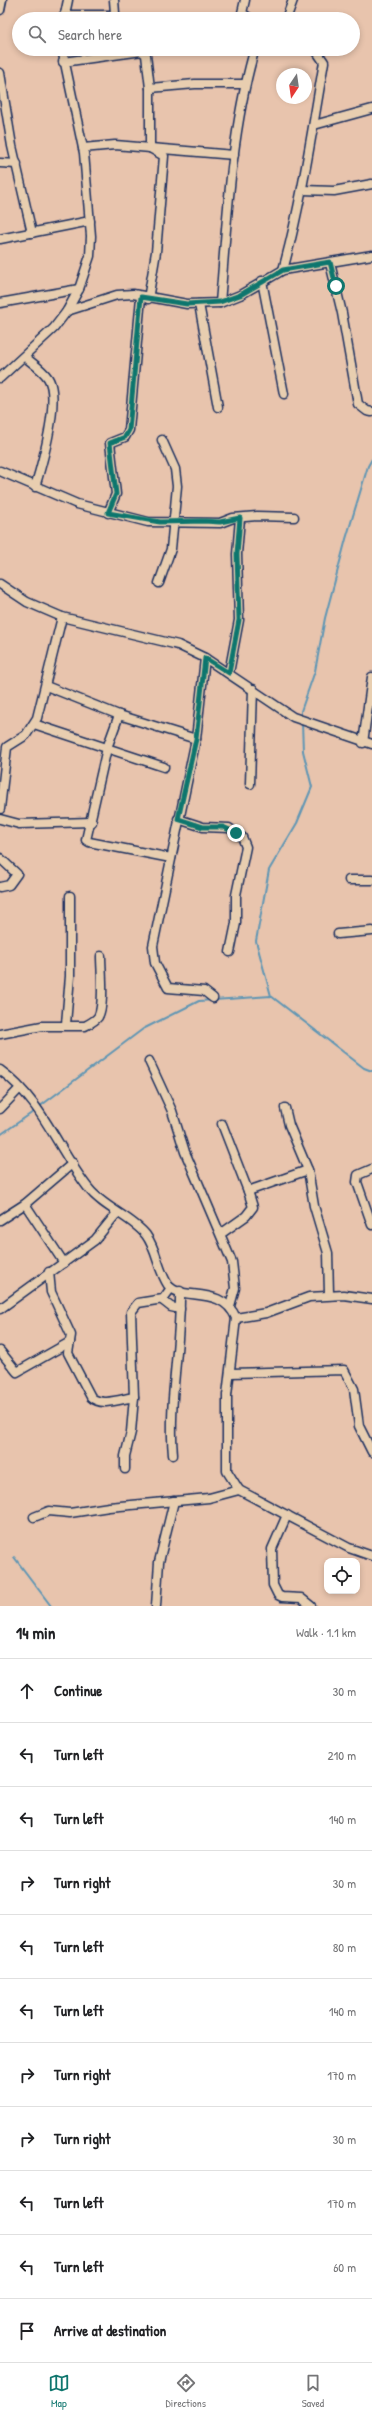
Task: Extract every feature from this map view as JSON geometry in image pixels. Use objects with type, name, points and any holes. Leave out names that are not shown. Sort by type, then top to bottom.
[{"type":"street","points":[[0,10],[2,0]]},
{"type":"street","points":[[65,12],[68,0]]},
{"type":"street","points":[[114,0],[115,12]]},
{"type":"street","points":[[242,12],[245,0]]},
{"type":"street","points":[[289,12],[293,0]]},
{"type":"street","points":[[0,378],[25,357],[54,328],[67,311],[79,289],[90,256],[90,221],[83,148],[63,56]]},
{"type":"street","points":[[63,62],[102,56]]},
{"type":"street","points":[[146,56],[150,88],[150,148]]},
{"type":"street","points":[[220,302],[234,156],[243,82],[253,56]]},
{"type":"street","points":[[283,270],[302,190],[314,125],[324,62],[320,56]]},
{"type":"street","points":[[0,73],[2,97],[32,233]]},
{"type":"street","points":[[150,88],[243,82]]},
{"type":"street","points":[[314,125],[372,109]]},
{"type":"street","points":[[83,148],[115,145],[234,156]]},
{"type":"street","points":[[108,513],[116,494],[110,443],[125,437],[129,430],[145,298],[156,252],[164,156],[150,148]]},
{"type":"street","points":[[0,163],[16,164]]},
{"type":"street","points":[[302,190],[334,191],[372,184]]},
{"type":"street","points":[[0,239],[90,221]]},
{"type":"street","points":[[67,311],[117,295],[133,294],[145,298],[199,304],[220,302],[240,295],[283,270],[372,256]]},
{"type":"street","points":[[330,262],[342,313],[358,404],[367,411],[372,412]]},
{"type":"street","points":[[262,281],[284,394]]},
{"type":"street","points":[[0,303],[79,289]]},
{"type":"street","points":[[199,304],[218,406]]},
{"type":"street","points":[[25,357],[47,376],[53,393],[45,453],[35,487]]},
{"type":"street","points":[[159,583],[171,549],[177,486],[175,469],[162,440]]},
{"type":"street","points":[[0,471],[76,504],[148,522],[220,522],[240,518],[277,515],[294,517]]},
{"type":"street","points":[[229,673],[239,620],[237,554],[240,518]]},
{"type":"street","points":[[1,588],[27,602],[62,617],[163,640],[178,645],[205,658],[229,673],[293,717],[363,743],[372,744]]},
{"type":"street","points":[[0,809],[7,747],[26,735],[34,724],[46,686],[62,617]]},
{"type":"street","points":[[205,658],[196,739],[178,819],[153,946],[155,963],[168,988],[204,991],[213,998]]},
{"type":"street","points":[[363,743],[372,677]]},
{"type":"street","points":[[46,686],[119,715],[196,739]]},
{"type":"street","points":[[250,784],[253,689]]},
{"type":"street","points":[[119,715],[107,748],[92,822],[86,834],[89,842],[171,858]]},
{"type":"street","points":[[34,724],[164,767]]},
{"type":"street","points":[[0,819],[19,824],[92,822]]},
{"type":"street","points":[[178,819],[203,827],[228,828],[242,837],[246,846],[236,895],[236,923],[230,952]]},
{"type":"street","points":[[0,858],[17,874],[9,885],[0,887]]},
{"type":"street","points":[[349,880],[372,880]]},
{"type":"street","points":[[66,1024],[70,976],[70,896]]},
{"type":"street","points":[[338,934],[372,931]]},
{"type":"street","points":[[0,1034],[26,1028],[66,1024],[85,1026],[97,1018],[100,1010],[101,956]]},
{"type":"street","points":[[149,1061],[172,1111],[185,1152],[222,1233],[235,1276],[234,1298],[230,1306]]},
{"type":"street","points":[[0,1070],[20,1088],[50,1126],[89,1189],[145,1233],[171,1288],[219,1299],[230,1306],[236,1318],[231,1372],[227,1394],[227,1471],[239,1490],[356,1552],[372,1556]]},
{"type":"street","points":[[0,1109],[20,1088]]},
{"type":"street","points":[[285,1108],[289,1125],[308,1170],[314,1206],[328,1253],[329,1294]]},
{"type":"street","points":[[222,1124],[253,1207],[246,1216],[222,1233]]},
{"type":"street","points":[[0,1220],[25,1204],[73,1163]]},
{"type":"street","points":[[372,1169],[358,1175],[357,1182],[372,1225]]},
{"type":"street","points":[[248,1191],[308,1170]]},
{"type":"street","points":[[25,1204],[64,1263]]},
{"type":"street","points":[[0,1309],[102,1234],[118,1213]]},
{"type":"street","points":[[50,1272],[51,1292],[71,1335],[68,1352],[85,1388],[93,1399],[107,1402],[134,1397]]},
{"type":"street","points":[[162,1300],[171,1288]]},
{"type":"street","points":[[172,1455],[170,1427],[180,1309],[180,1291]]},
{"type":"street","points":[[236,1318],[266,1313],[300,1299],[329,1294],[372,1299]]},
{"type":"street","points":[[125,1469],[125,1456],[131,1432],[134,1397],[132,1309],[138,1303],[162,1300],[171,1307],[180,1309]]},
{"type":"street","points":[[0,1351],[17,1372],[70,1342]]},
{"type":"street","points":[[231,1372],[344,1370],[353,1384],[358,1404],[359,1426],[372,1452]]},
{"type":"street","points":[[34,1517],[49,1511],[70,1513],[174,1500],[209,1498],[239,1490]]},
{"type":"street","points":[[156,1606],[159,1562],[174,1500]]},
{"type":"street","points":[[287,1515],[272,1548],[273,1584],[275,1591],[282,1597],[301,1598],[311,1606]]},
{"type":"waterway","points":[[301,718],[301,711],[315,671],[325,618],[346,539],[368,466],[372,459]]},
{"type":"waterway","points":[[271,996],[256,941],[269,870],[297,823],[312,787],[303,751],[302,722]]},
{"type":"waterway","points":[[39,1107],[143,1029],[199,1001],[271,996],[364,1068],[372,1071]]},
{"type":"waterway","points":[[0,1135],[36,1110]]},
{"type":"waterway","points":[[14,1557],[51,1606]]},
{"type":"route","points":[[236,833],[228,828],[203,827],[178,819],[196,739],[205,658],[229,673],[239,620],[239,573],[237,554],[240,518],[220,522],[148,522],[108,513],[116,494],[110,443],[112,440],[125,437],[129,430],[141,297],[187,304],[220,302],[240,295],[283,270],[330,262],[336,286]]}]
